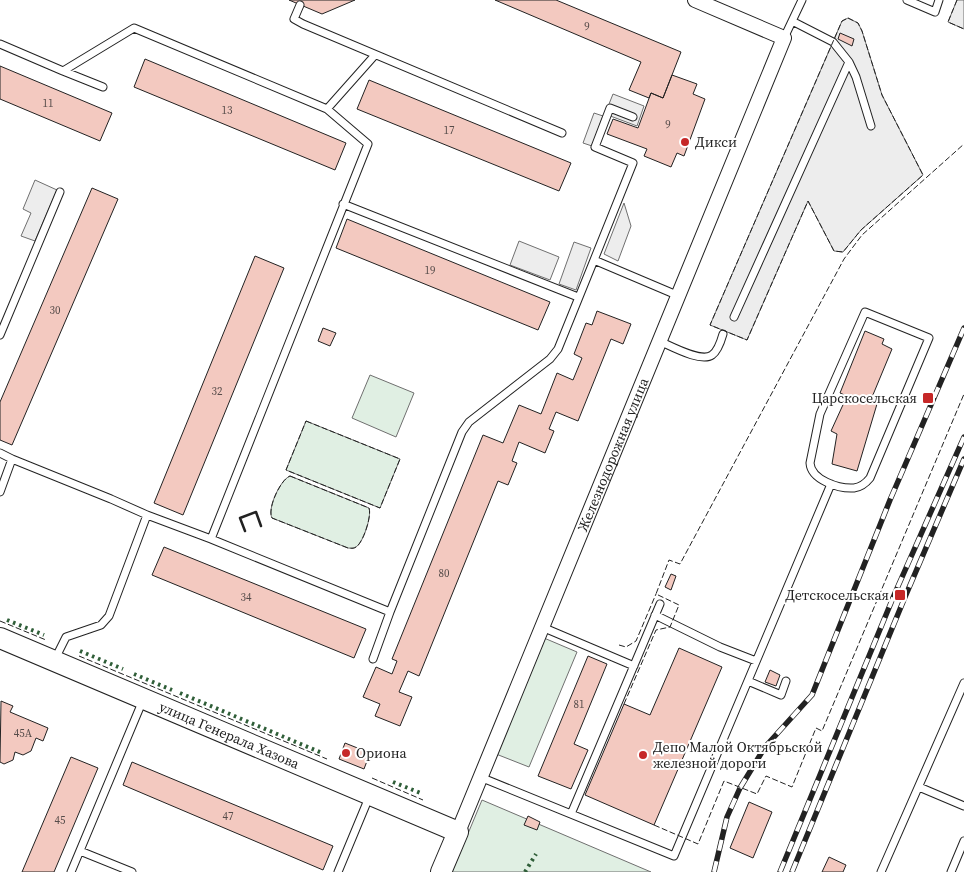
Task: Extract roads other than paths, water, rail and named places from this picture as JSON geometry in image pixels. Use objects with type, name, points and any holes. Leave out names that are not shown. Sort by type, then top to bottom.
[{"type":"street","points":[[695,0],[784,38]]},
{"type":"street","name":"Железнодорожная улица","points":[[441,872],[784,38]]},
{"type":"street","name":"улица Генерала Хазова","points":[[0,638],[458,832]]},
{"type":"lane","points":[[784,38],[802,0]]},
{"type":"lane","points":[[907,0],[935,12],[940,0]]},
{"type":"lane","points":[[300,5],[294,19],[562,133]]},
{"type":"lane","points":[[792,21],[833,42],[849,62],[856,77],[871,126]]},
{"type":"lane","points":[[63,71],[134,28],[327,109],[368,144],[211,539]]},
{"type":"lane","points":[[0,44],[103,87]]},
{"type":"lane","points":[[327,109],[375,55]]},
{"type":"lane","points":[[734,317],[849,62]]},
{"type":"lane","points":[[373,659],[462,432],[469,422],[550,360],[558,349],[633,163],[595,147],[610,108],[633,117]]},
{"type":"lane","points":[[0,335],[60,192]]},
{"type":"lane","points":[[343,204],[578,297]]},
{"type":"lane","points":[[594,260],[678,296]]},
{"type":"lane","points":[[865,312],[928,338],[870,478],[865,485],[854,488],[831,484],[814,474],[810,463],[820,414],[865,312]]},
{"type":"lane","points":[[659,341],[704,358],[712,355],[718,348],[724,334]]},
{"type":"lane","points":[[0,453],[147,515],[390,612]]},
{"type":"lane","points":[[0,492],[12,459]]},
{"type":"lane","points":[[480,777],[674,856],[831,484]]},
{"type":"lane","points":[[54,662],[66,637],[101,625],[109,616],[147,515]]},
{"type":"lane","points":[[571,814],[660,604]]},
{"type":"lane","points":[[655,616],[720,647],[756,661]]},
{"type":"lane","points":[[542,627],[634,666]]},
{"type":"lane","points":[[748,681],[781,695],[786,681]]},
{"type":"lane","points":[[881,872],[964,683]]},
{"type":"lane","points":[[71,872],[144,699]]},
{"type":"lane","points":[[918,787],[964,806]]},
{"type":"lane","points":[[338,872],[370,795]]},
{"type":"lane","points":[[950,872],[964,841]]},
{"type":"lane","points":[[80,851],[132,872]]},
{"type":"railway","points":[[714,872],[727,817],[740,788],[765,747],[812,695],[890,500],[964,328]]},
{"type":"railway","points":[[780,872],[895,593],[964,437]]},
{"type":"railway","points":[[792,872],[964,459]]},
{"type":"place","name":"Дикси","points":[[685,142]]},
{"type":"place","name":"Царскосельская","points":[[928,398]]},
{"type":"place","name":"Детскосельская","points":[[900,595]]},
{"type":"place","name":"Ориона","points":[[346,753]]},
{"type":"place","name":"Депо Малой Октябрьской железной дороги","points":[[643,755]]}]
